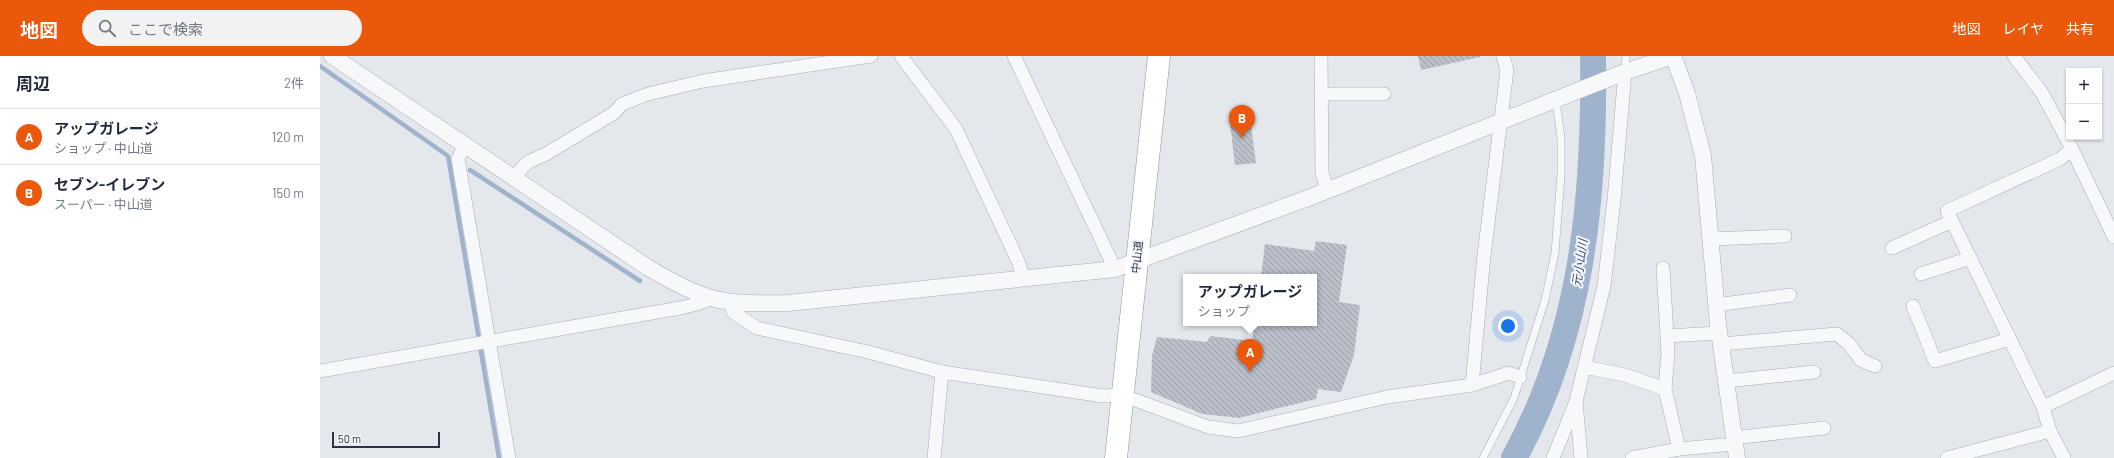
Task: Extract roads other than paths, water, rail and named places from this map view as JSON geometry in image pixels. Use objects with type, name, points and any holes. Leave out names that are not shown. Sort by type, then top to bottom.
[{"type":"highway","name":"中山道","points":[[1116,458],[1159,56]]},
{"type":"street","points":[[332,56],[646,267],[685,288],[712,298],[751,303],[788,303],[1023,277],[1115,269],[1327,191],[1622,74],[1673,56],[1687,93],[1703,156],[1716,305],[1735,447]]},
{"type":"street","points":[[514,177],[528,162],[546,154],[614,113],[622,104],[648,94],[703,81],[832,59],[871,56]]},
{"type":"street","points":[[901,56],[956,129],[1019,263],[1023,277]]},
{"type":"street","points":[[1014,56],[1115,269]]},
{"type":"street","points":[[1321,56],[1322,172],[1327,191]]},
{"type":"street","points":[[1472,385],[1484,255],[1507,70],[1503,56]]},
{"type":"street","points":[[2014,56],[2042,93],[2072,148],[2114,237]]},
{"type":"street","points":[[1553,458],[1576,402],[1604,286],[1614,200],[1622,74]]},
{"type":"street","points":[[1321,94],[1384,94]]},
{"type":"street","points":[[465,144],[458,159],[509,458]]},
{"type":"street","points":[[2064,458],[2050,431],[2043,407],[1947,211],[2060,159],[2072,148]]},
{"type":"street","points":[[1892,248],[1952,221]]},
{"type":"street","points":[[1711,239],[1785,236]]},
{"type":"street","points":[[1921,274],[1970,258]]},
{"type":"street","points":[[1663,268],[1668,353],[1665,389],[1679,449]]},
{"type":"street","points":[[1716,305],[1790,295]]},
{"type":"street","points":[[320,371],[680,308],[697,304],[712,298]]},
{"type":"street","points":[[730,301],[733,312],[757,328],[868,352],[942,372],[1103,396],[1122,395],[1208,427],[1238,431],[1387,397],[1472,385],[1509,373],[1520,377]]},
{"type":"street","points":[[1913,306],[1935,361],[2010,340]]},
{"type":"street","points":[[1667,336],[1720,338],[1837,334],[1849,344],[1861,360],[1875,366]]},
{"type":"street","points":[[1584,366],[1625,375],[1665,389]]},
{"type":"street","points":[[934,458],[942,372]]},
{"type":"street","points":[[1726,381],[1814,372]]},
{"type":"street","points":[[2043,407],[2114,374]]},
{"type":"street","points":[[1576,402],[1582,458]]},
{"type":"street","points":[[1632,458],[1679,449],[1705,452],[1824,428]]},
{"type":"street","points":[[1947,458],[2050,431]]},
{"type":"lane","points":[[1622,74],[1626,56]]},
{"type":"lane","points":[[1483,458],[1514,398],[1545,300],[1555,253],[1561,175],[1561,98]]},
{"type":"waterway","name":"元小山川","points":[[1514,458],[1537,411],[1556,362],[1570,313],[1580,263],[1587,212],[1591,160],[1593,56]]},
{"type":"waterway","points":[[320,66],[448,156],[499,458]]},
{"type":"waterway","points":[[470,170],[640,281]]},
{"type":"place","name":"セブン-イレブン","points":[[1242,138]]},
{"type":"place","name":"アップガレージ","points":[[1250,372]]}]
